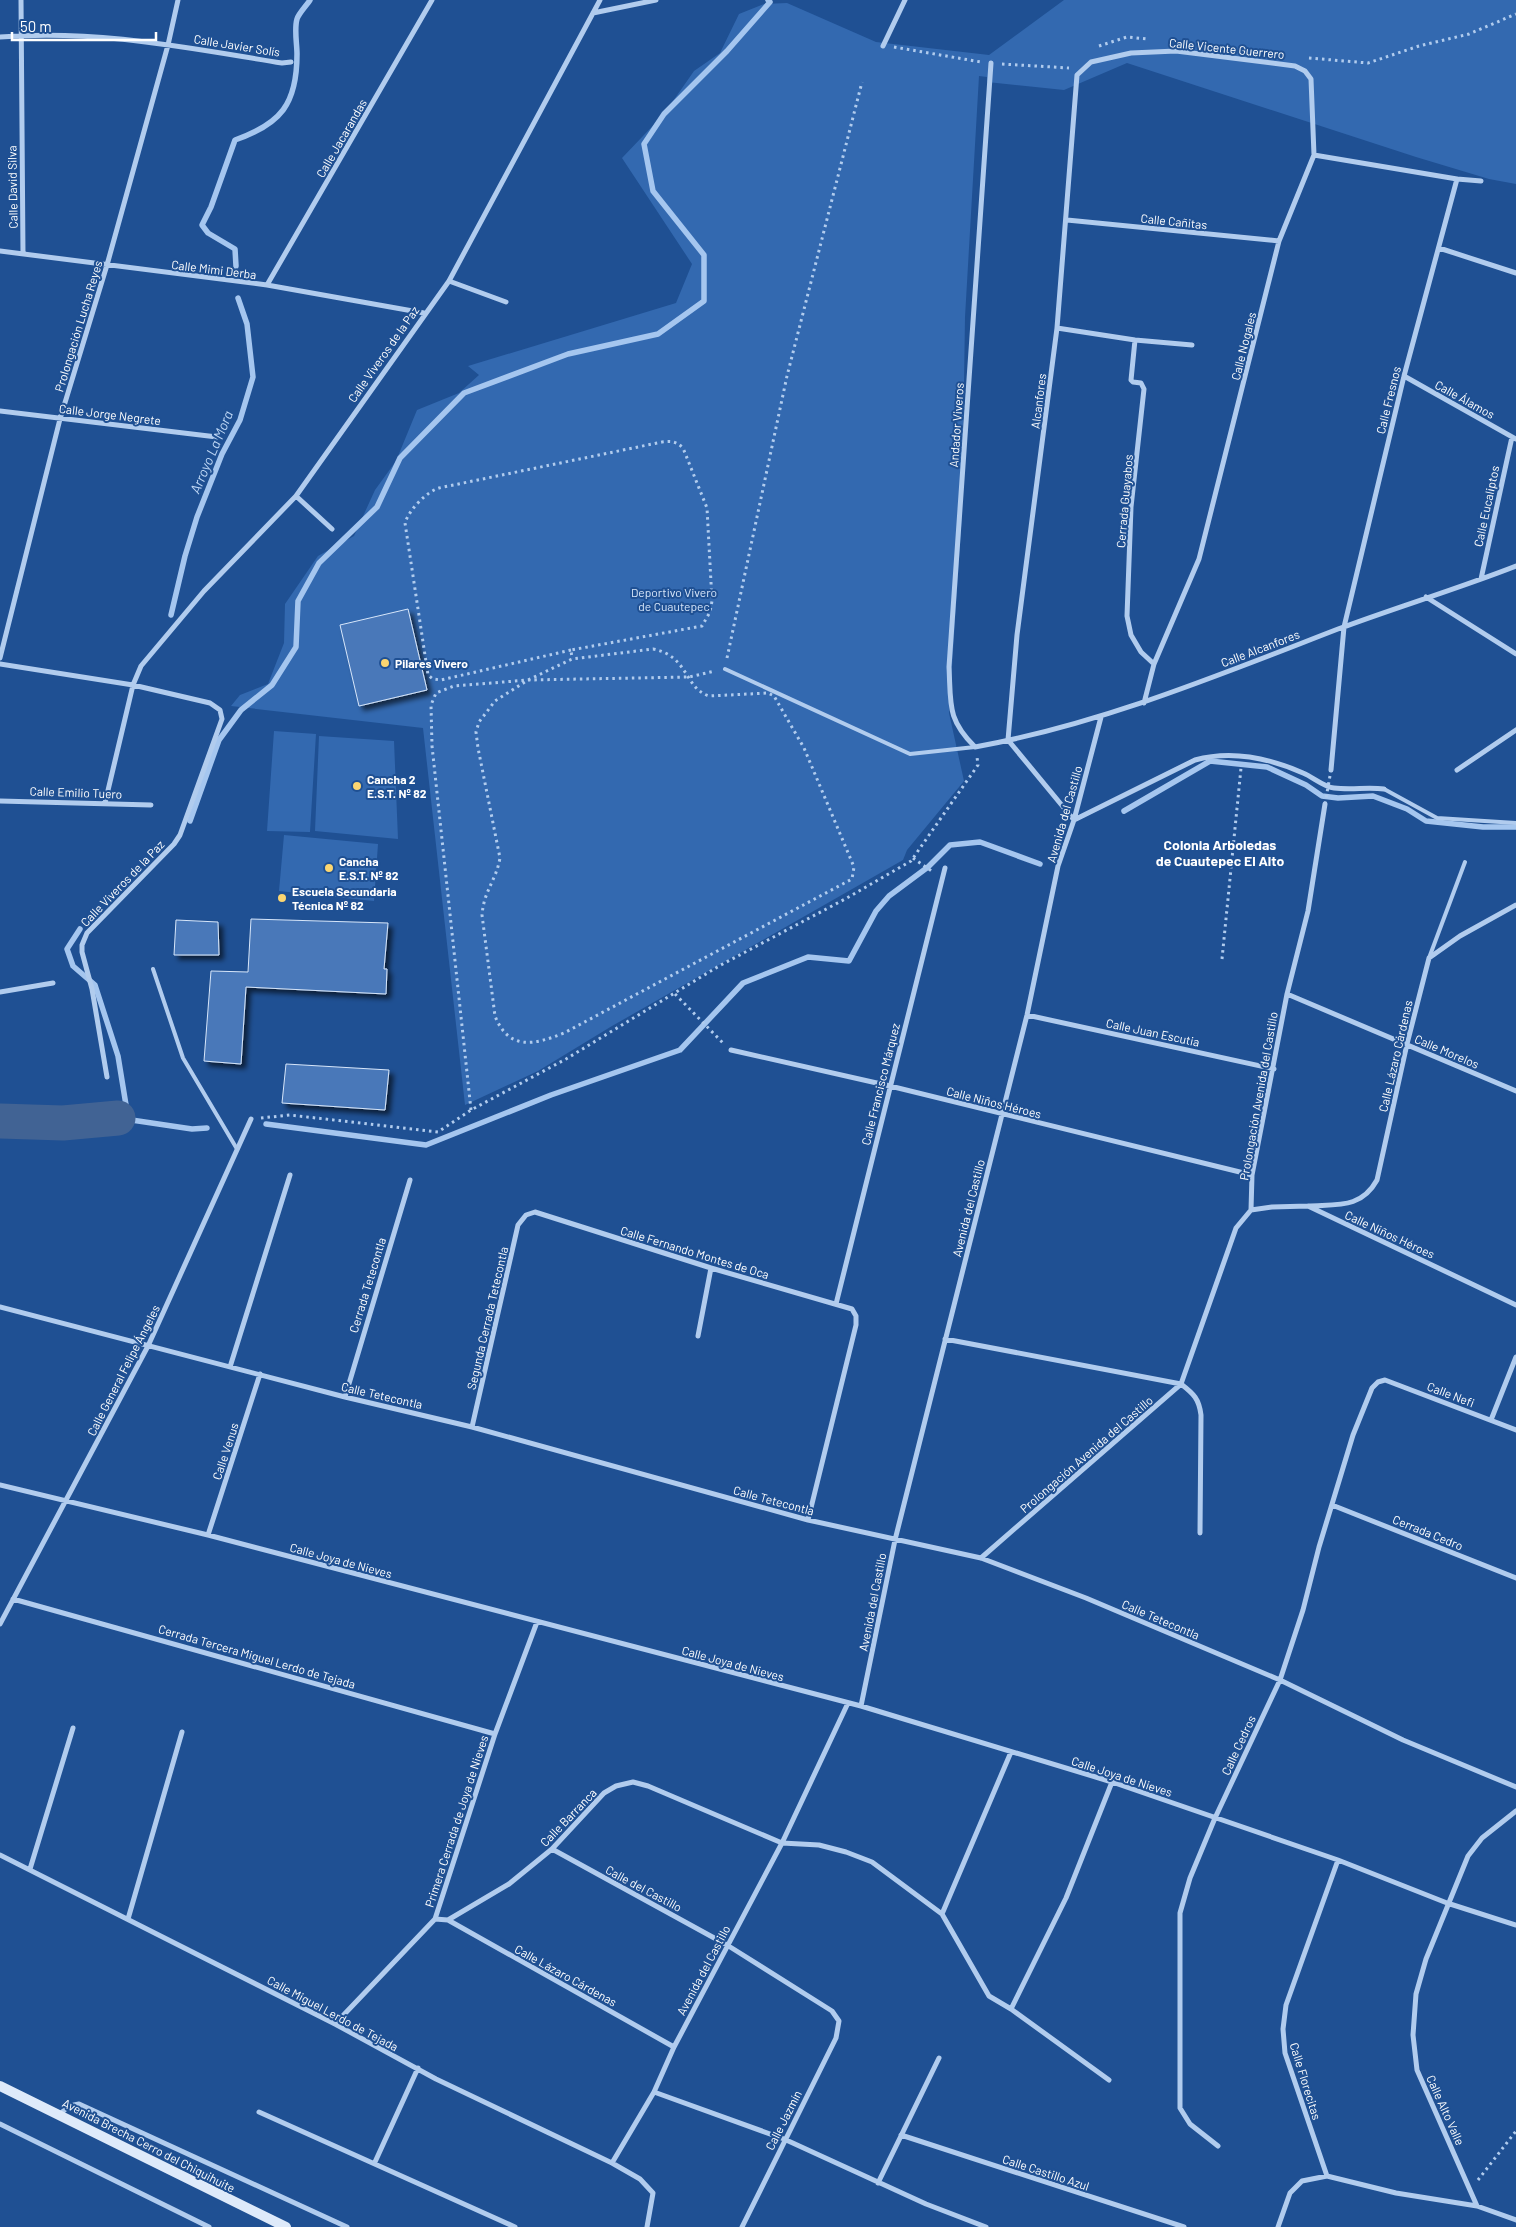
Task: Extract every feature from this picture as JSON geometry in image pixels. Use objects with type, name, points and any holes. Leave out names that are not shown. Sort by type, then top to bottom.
[{"type":"street","name":"Calle David Silva","points":[[21,0],[23,254]]},
{"type":"street","name":"Prolongación Lucha Reyes","points":[[0,658],[60,419],[107,265],[168,45],[178,0]]},
{"type":"street","name":"Calle Jacarandas","points":[[267,285],[432,0]]},
{"type":"street","name":"Calle Viveros de la Paz","points":[[106,803],[133,685],[141,666],[204,591],[296,496],[448,281],[600,0]]},
{"type":"street","points":[[593,13],[656,0]]},
{"type":"street","points":[[883,46],[906,0]]},
{"type":"street","name":"Calle Javier Solís","points":[[0,37],[61,34],[168,45],[282,63],[291,62]]},
{"type":"street","name":"Calle Vicente Guerrero","points":[[1084,67],[1091,62],[1130,53],[1176,51],[1295,66],[1305,70],[1311,79],[1314,155]]},
{"type":"street","name":"Andador Viveros","points":[[976,747],[960,732],[955,723],[951,702],[949,668],[990,64]]},
{"type":"street","name":"Alcanfores","points":[[1008,740],[1018,635],[1057,328],[1077,75],[1084,67]]},
{"type":"street","points":[[1314,155],[1457,179],[1481,181]]},
{"type":"street","name":"Calle Nogales","points":[[1144,703],[1154,664],[1199,559],[1279,241],[1314,155]]},
{"type":"street","name":"Calle Fresnos","points":[[1344,627],[1404,376],[1457,179]]},
{"type":"street","name":"Calle Cañitas","points":[[1067,220],[1279,241]]},
{"type":"street","points":[[1439,248],[1516,272]]},
{"type":"street","name":"Calle Mimi Derba","points":[[0,251],[267,285],[424,313]]},
{"type":"street","points":[[448,281],[506,302]]},
{"type":"street","points":[[1057,328],[1135,340],[1192,345]]},
{"type":"street","name":"Cerrada Guayabos","points":[[1135,340],[1130,380],[1141,383],[1144,389],[1131,507],[1128,616],[1131,635],[1141,652],[1154,664]]},
{"type":"street","name":"Calle Álamos","points":[[1404,376],[1514,438]]},
{"type":"street","name":"Calle Jorge Negrete","points":[[0,411],[217,437]]},
{"type":"street","name":"Calle Eucaliptos","points":[[1481,580],[1514,438]]},
{"type":"street","points":[[296,496],[332,529]]},
{"type":"street","name":"Calle Alcanfores","points":[[1008,740],[1102,717],[1144,703],[1344,627],[1516,566]]},
{"type":"street","points":[[1426,597],[1516,654]]},
{"type":"street","points":[[1331,770],[1344,627]]},
{"type":"street","points":[[0,664],[133,685]]},
{"type":"street","name":"Calle Viveros de la Paz","points":[[107,1077],[92,989],[82,952],[82,945],[87,933],[166,854],[180,835],[222,719],[220,710],[210,702],[133,685]]},
{"type":"street","name":"Avenida del Castillo","points":[[862,1706],[895,1540],[1027,1015],[1058,866],[1074,820],[1102,717]]},
{"type":"street","points":[[1457,770],[1516,730]]},
{"type":"street","points":[[976,747],[1008,740],[1074,820],[1195,760],[1206,757],[1242,755],[1269,759],[1304,773],[1333,788],[1384,789]]},
{"type":"street","name":"Calle Emilio Tuero","points":[[0,801],[150,805]]},
{"type":"street","name":"Prolongación Avenida del Castillo","points":[[981,1558],[1181,1384],[1236,1228],[1250,1210],[1252,1176],[1287,994],[1308,911],[1326,804]]},
{"type":"street","name":"Calle Francisco Márquez","points":[[836,1304],[945,868]]},
{"type":"street","points":[[1429,958],[1460,936],[1516,905]]},
{"type":"street","name":"Calle Lázaro Cárdenas","points":[[1308,1206],[1357,1202],[1370,1193],[1377,1180],[1406,1044],[1429,958]]},
{"type":"street","points":[[0,992],[52,983]]},
{"type":"street","name":"Calle Morelos","points":[[1287,994],[1516,1091]]},
{"type":"street","name":"Calle Juan Escutia","points":[[1027,1015],[1274,1069]]},
{"type":"street","name":"Calle Niños Héroes","points":[[731,1050],[890,1086],[1252,1176]]},
{"type":"street","name":"Calle General Felipe Ángeles","points":[[0,1624],[148,1346],[250,1119]]},
{"type":"street","points":[[230,1368],[290,1175]]},
{"type":"street","name":"Cerrada Tetecontla","points":[[345,1397],[410,1180]]},
{"type":"street","name":"Calle Niños Héroes","points":[[1250,1210],[1308,1206],[1516,1305]]},
{"type":"street","name":"Calle Fernando Montes de Oca","points":[[526,1215],[535,1212],[711,1268],[852,1309],[856,1316],[852,1343],[808,1520]]},
{"type":"street","name":"Segunda Cerrada Tetecontla","points":[[472,1427],[518,1225],[526,1215]]},
{"type":"street","points":[[698,1336],[711,1268]]},
{"type":"street","name":"Calle Tetecontla","points":[[0,1306],[230,1368],[472,1427],[808,1520],[981,1558],[1086,1598],[1280,1680],[1403,1740],[1516,1787]]},
{"type":"street","points":[[945,1339],[1181,1384],[1195,1394],[1200,1403],[1200,1533]]},
{"type":"street","points":[[1492,1420],[1516,1357]]},
{"type":"street","name":"Calle Venus","points":[[208,1534],[260,1374]]},
{"type":"street","name":"Calle Nefi","points":[[1378,1382],[1385,1380],[1516,1430]]},
{"type":"street","name":"Calle Cedros","points":[[1218,2146],[1190,2124],[1180,2108],[1180,1913],[1190,1878],[1215,1818],[1280,1680],[1303,1610],[1353,1435],[1372,1388],[1378,1382]]},
{"type":"street","name":"Calle Joya de Nieves","points":[[0,1484],[208,1534],[536,1622],[862,1706],[1112,1782],[1338,1860],[1447,1904],[1516,1925]]},
{"type":"street","name":"Cerrada Cedro","points":[[1332,1505],[1516,1578]]},
{"type":"street","name":"Cerrada Tercera Miguel Lerdo de Tejada","points":[[13,1599],[495,1734]]},
{"type":"street","name":"Primera Cerrada de Joya de Nieves","points":[[335,2024],[435,1919],[495,1734],[536,1622]]},
{"type":"street","name":"Avenida del Castillo","points":[[612,2163],[654,2092],[674,2047],[782,1843],[848,1703]]},
{"type":"street","points":[[30,1869],[72,1728]]},
{"type":"street","points":[[128,1919],[182,1732]]},
{"type":"street","points":[[1011,1752],[942,1914],[989,1996],[1011,2009],[1109,2080]]},
{"type":"street","name":"Calle Barranca","points":[[448,1920],[509,1884],[552,1849],[604,1794],[616,1786],[633,1782],[648,1786],[782,1843],[819,1845],[846,1852],[872,1862],[942,1914]]},
{"type":"street","points":[[1011,2009],[1066,1898],[1112,1782]]},
{"type":"street","name":"Calle Alto Valle","points":[[1477,2206],[1417,2070],[1414,2035],[1416,1994],[1426,1959],[1468,1856],[1482,1838],[1516,1811]]},
{"type":"street","name":"Calle del Castillo","points":[[552,1849],[727,1945]]},
{"type":"street","name":"Calle Miguel Lerdo de Tejada","points":[[0,1855],[335,2024],[436,2079],[612,2163],[640,2179],[653,2193],[647,2227]]},
{"type":"street","name":"Calle Florecitas","points":[[1327,2176],[1285,2053],[1283,2030],[1286,2005],[1338,1860]]},
{"type":"street","points":[[435,1919],[448,1920]]},
{"type":"street","name":"Calle Lázaro Cárdenas","points":[[448,1920],[674,2047]]},
{"type":"street","name":"Calle Jazmín","points":[[727,1945],[832,2011],[839,2021],[836,2038],[784,2138],[742,2227]]},
{"type":"street","points":[[878,2183],[940,2058]]},
{"type":"street","points":[[375,2162],[418,2068]]},
{"type":"street","name":"Avenida Brecha Cerro del Chiquihuite","points":[[0,2086],[286,2227]]},
{"type":"street","points":[[654,2092],[784,2138],[878,2183],[986,2227]]},
{"type":"street","points":[[60,2114],[69,2106],[80,2104],[347,2227]]},
{"type":"street","points":[[259,2112],[375,2162],[516,2227]]},
{"type":"street","points":[[0,2124],[210,2227]]},
{"type":"street","name":"Calle Castillo Azul","points":[[901,2135],[1184,2227]]},
{"type":"street","points":[[1278,2227],[1290,2193],[1302,2181],[1327,2176],[1396,2193],[1477,2206],[1516,2220]]},
{"type":"lane","points":[[725,669],[910,754],[976,747]]},
{"type":"lane","points":[[1384,789],[1437,818],[1516,823]]},
{"type":"lane","points":[[1429,958],[1465,862]]},
{"type":"lane","points":[[153,970],[184,1058],[237,1149]]},
{"type":"path","points":[[1306,58],[1368,63],[1419,46],[1469,34],[1516,14]]},
{"type":"path","points":[[1092,49],[1127,37],[1156,39]]},
{"type":"path","points":[[883,46],[990,64],[1084,67]]},
{"type":"path","points":[[471,1110],[432,746],[431,705],[436,693],[454,686],[528,680],[690,677],[725,669],[786,376],[862,82]]},
{"type":"path","points":[[671,441],[678,443],[682,448],[707,508],[712,602],[706,620],[702,626],[571,650],[441,680],[434,679],[428,675],[405,523],[408,516],[431,490],[662,442],[671,441]]},
{"type":"path","points":[[653,649],[671,656],[680,662],[702,694],[709,696],[768,693],[774,696],[804,748],[854,867],[852,879],[564,1033],[541,1042],[518,1042],[508,1037],[501,1030],[495,1016],[482,915],[484,898],[497,875],[500,858],[476,732],[479,722],[494,701],[528,680],[572,659],[653,649]]},
{"type":"path","points":[[571,650],[572,659]]},
{"type":"path","points":[[250,1119],[290,1115],[438,1132],[471,1110],[566,1059],[719,966],[847,898],[913,858],[978,765],[976,747]]},
{"type":"path","points":[[1222,959],[1240,769]]},
{"type":"path","points":[[1326,804],[1331,770]]},
{"type":"path","points":[[913,858],[932,872]]},
{"type":"path","points":[[674,994],[717,1038]]},
{"type":"path","points":[[1470,2190],[1516,2131]]},
{"type":"green space","name":"Deportivo Vivero de Cuautepec","points":[[1064,0],[1516,0],[1516,184],[1489,179],[1416,157],[1127,63],[1064,90],[987,82],[987,77],[979,76],[965,317],[962,513],[949,713],[964,781],[907,850],[903,860],[612,1026],[538,1071],[465,1105],[423,728],[231,706],[240,695],[268,684],[284,643],[285,604],[318,556],[354,536],[375,490],[396,461],[417,410],[459,393],[479,375],[468,366],[676,303],[692,264],[622,158],[664,114],[694,71],[720,53],[739,14],[764,4],[787,3],[876,42],[989,55]]},
{"type":"green space","name":"Cancha E.S.T. Nº 82","points":[[274,731],[316,734],[310,832],[267,831]]},
{"type":"green space","name":"Cancha 2 E.S.T. Nº 82","points":[[319,736],[394,741],[398,839],[315,831]]},
{"type":"green space","name":"Cancha E.S.T. Nº 82","points":[[284,835],[378,844],[374,901],[279,891]]},
{"type":"building","name":"Pilares Vivero","points":[[408,609],[427,690],[359,706],[340,625]]},
{"type":"building","points":[[251,919],[388,923],[384,969],[387,969],[386,994],[246,987],[241,1064],[204,1061],[211,971],[248,972]]},
{"type":"building","points":[[176,920],[218,922],[219,955],[174,955]]},
{"type":"building","points":[[286,1064],[389,1070],[385,1110],[282,1103]]},
{"type":"waterway","name":"Arroyo La Mora","points":[[236,266],[235,249],[208,233],[202,225],[211,207],[235,140],[251,134],[275,119],[290,99],[296,71],[296,23],[299,14],[310,0]]},
{"type":"waterway","points":[[190,821],[219,740],[241,710],[272,685],[296,647],[298,601],[319,563],[377,507],[400,458],[464,393],[568,354],[658,334],[704,301],[704,255],[653,191],[644,144],[664,114],[727,51],[770,2],[768,0]]},
{"type":"waterway","name":"Arroyo La Mora","points":[[171,615],[185,556],[197,517],[222,454],[240,420],[253,377],[247,324],[238,298]]},
{"type":"waterway","points":[[1124,811],[1210,761],[1267,767],[1306,785],[1322,796],[1338,798],[1373,796],[1407,809],[1426,821],[1483,827],[1516,827]]},
{"type":"waterway","points":[[266,1124],[426,1145],[551,1095],[680,1050],[743,983],[808,957],[849,961],[876,911],[889,896],[928,867],[950,845],[980,842],[1040,864]]},
{"type":"waterway","points":[[80,929],[67,949],[73,966],[95,985],[118,1056],[126,1105],[118,1118],[192,1129],[207,1128]]},
{"type":"waterway","points":[[0,1121],[63,1123],[118,1118]]},
{"type":"place","name":"Pilares Vivero","points":[[385,663]]},
{"type":"place","name":"Cancha 2 E.S.T. Nº 82","points":[[357,786]]},
{"type":"place","name":"Cancha E.S.T. Nº 82","points":[[329,868]]},
{"type":"place","name":"Escuela Secundaria Técnica Nº 82","points":[[282,898]]},
{"type":"district","name":"Colonia Arboledas de Cuautepec El Alto","points":[[1220,852]]}]
